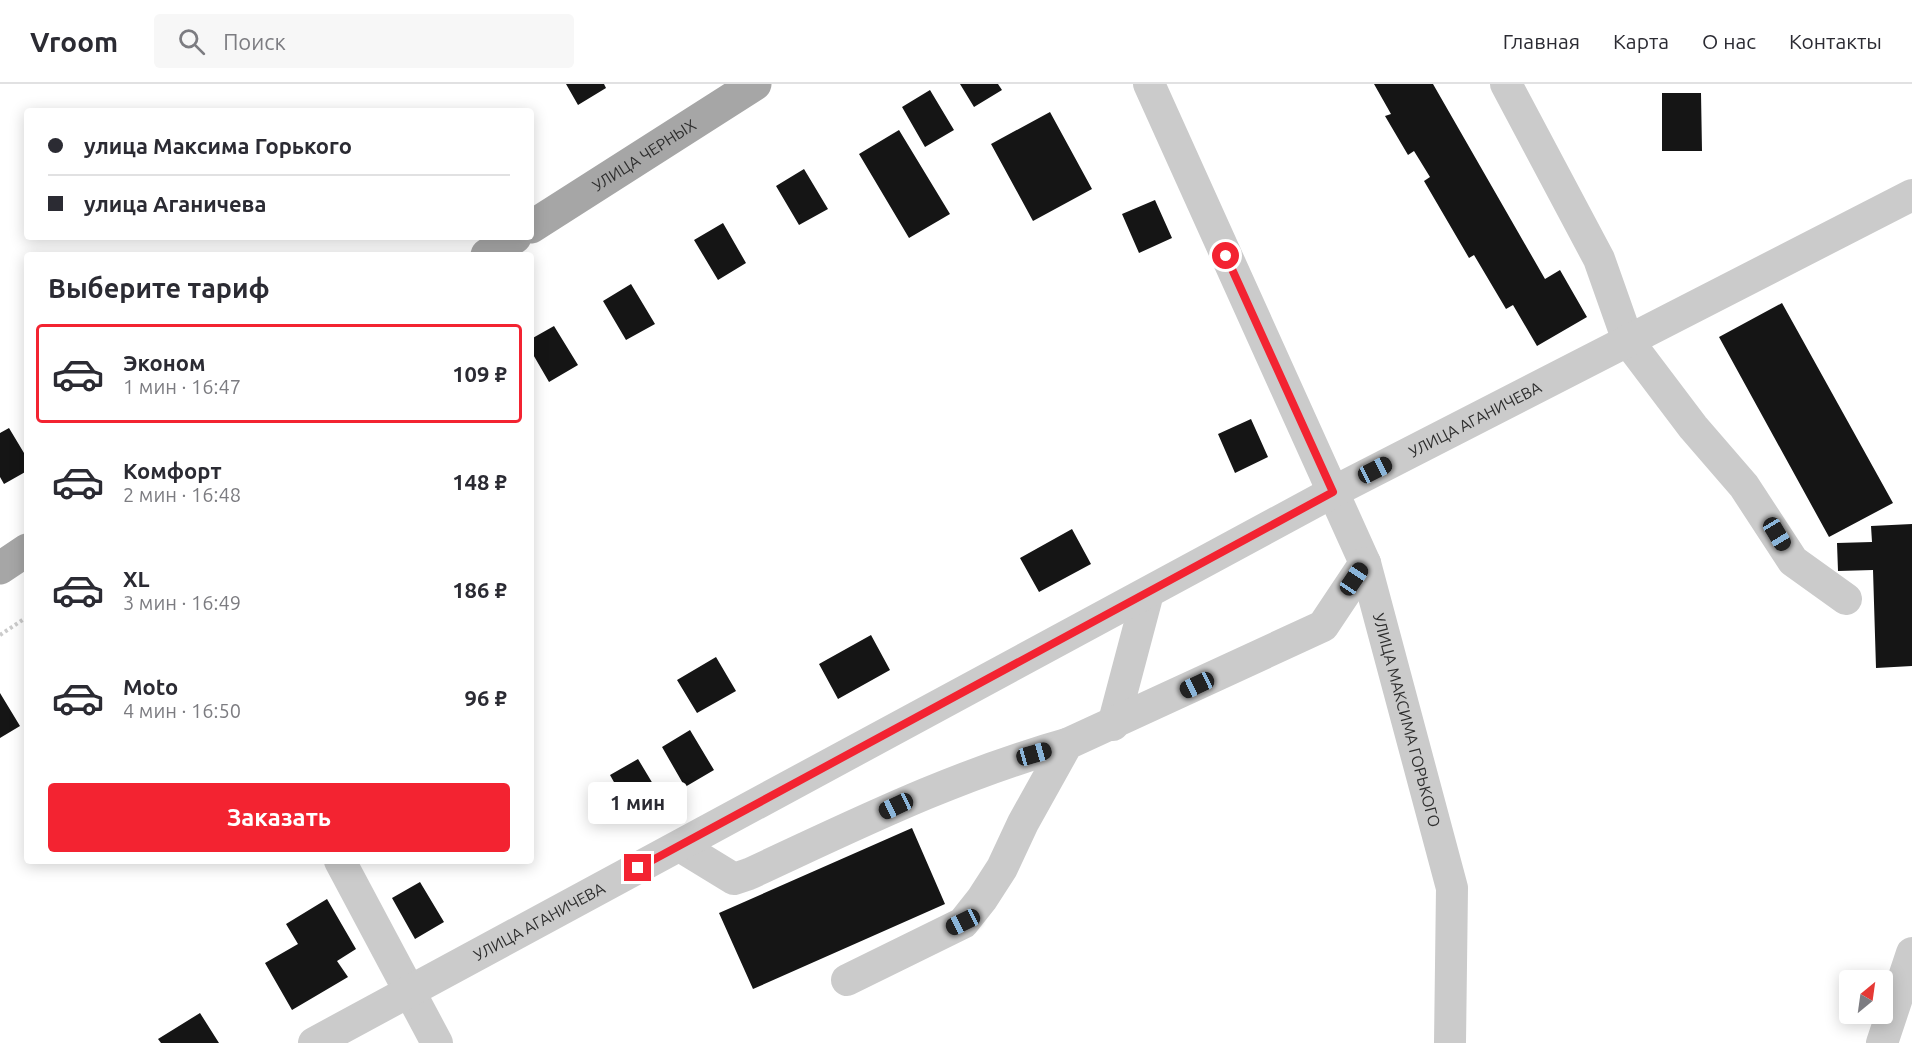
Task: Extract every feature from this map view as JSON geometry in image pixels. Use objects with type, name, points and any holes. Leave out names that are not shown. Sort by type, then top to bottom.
[{"type":"main road","name":"УЛИЦА ЧЕРНЫХ","points":[[534,225],[755,84]]},
{"type":"main road","points":[[492,252],[510,240]]},
{"type":"main road","points":[[0,568],[24,552]]},
{"type":"street","name":"УЛИЦА МАКСИМА ГОРЬКОГО","points":[[1149,84],[1365,563],[1452,888],[1450,1043]]},
{"type":"street","points":[[1506,84],[1599,259],[1628,341],[1693,428],[1744,486],[1793,561],[1846,599]]},
{"type":"street","name":"УЛИЦА АГАНИЧЕВА","points":[[314,1043],[1333,492],[1912,195]]},
{"type":"street","points":[[680,846],[734,879],[938,786],[1017,758],[1067,744],[1113,725],[1323,626],[1365,563]]},
{"type":"street","points":[[1113,725],[1148,593]]},
{"type":"street","points":[[847,980],[963,922],[982,899],[1002,868],[1023,823],[1067,744]]},
{"type":"street","points":[[342,864],[408,993],[437,1043]]},
{"type":"street","points":[[1882,1043],[1912,953]]},
{"type":"path","points":[[0,635],[24,619]]},
{"type":"building","points":[[566,84],[604,84],[606,88],[578,105]]},
{"type":"building","points":[[960,84],[998,84],[1002,90],[974,107]]},
{"type":"building","points":[[1374,84],[1433,84],[1545,279],[1560,270],[1587,317],[1537,346],[1513,305],[1506,309],[1474,255],[1469,258],[1424,181],[1430,177],[1414,151],[1408,155],[1385,116],[1391,114]]},
{"type":"building","points":[[930,90],[954,130],[925,147],[902,107]]},
{"type":"building","points":[[1662,93],[1701,93],[1702,151],[1662,151]]},
{"type":"building","points":[[1050,112],[1092,189],[1033,221],[991,144]]},
{"type":"building","points":[[899,130],[950,214],[909,238],[859,154]]},
{"type":"building","points":[[804,169],[828,209],[799,225],[776,186]]},
{"type":"building","points":[[1155,200],[1172,238],[1139,253],[1122,214]]},
{"type":"building","points":[[723,223],[746,263],[718,280],[694,240]]},
{"type":"building","points":[[631,284],[655,324],[626,340],[603,301]]},
{"type":"building","points":[[1782,303],[1893,503],[1829,537],[1719,337]]},
{"type":"building","points":[[554,326],[578,365],[549,382],[534,356],[534,337]]},
{"type":"building","points":[[1251,419],[1268,457],[1235,473],[1218,434]]},
{"type":"building","points":[[9,428],[24,453],[24,473],[4,484],[0,477],[0,433]]},
{"type":"building","points":[[1912,524],[1912,666],[1876,668],[1873,570],[1838,571],[1837,543],[1872,542],[1871,526]]},
{"type":"building","points":[[1072,529],[1091,564],[1039,592],[1020,558]]},
{"type":"building","points":[[871,635],[890,670],[838,699],[819,664]]},
{"type":"building","points":[[716,657],[736,691],[697,713],[677,680]]},
{"type":"building","points":[[0,693],[20,726],[0,738]]},
{"type":"building","points":[[690,730],[714,770],[685,787],[662,747]]},
{"type":"building","points":[[638,759],[662,799],[633,816],[610,775]]},
{"type":"building","points":[[912,828],[945,904],[753,989],[719,913]]},
{"type":"building","points":[[420,882],[444,922],[415,939],[392,898]]},
{"type":"building","points":[[327,899],[356,949],[337,961],[348,977],[292,1010],[265,963],[298,944],[286,924]]},
{"type":"building","points":[[200,1013],[219,1043],[161,1043],[158,1039]]},
{"type":"route","points":[[638,868],[1333,492],[1226,256]]}]
